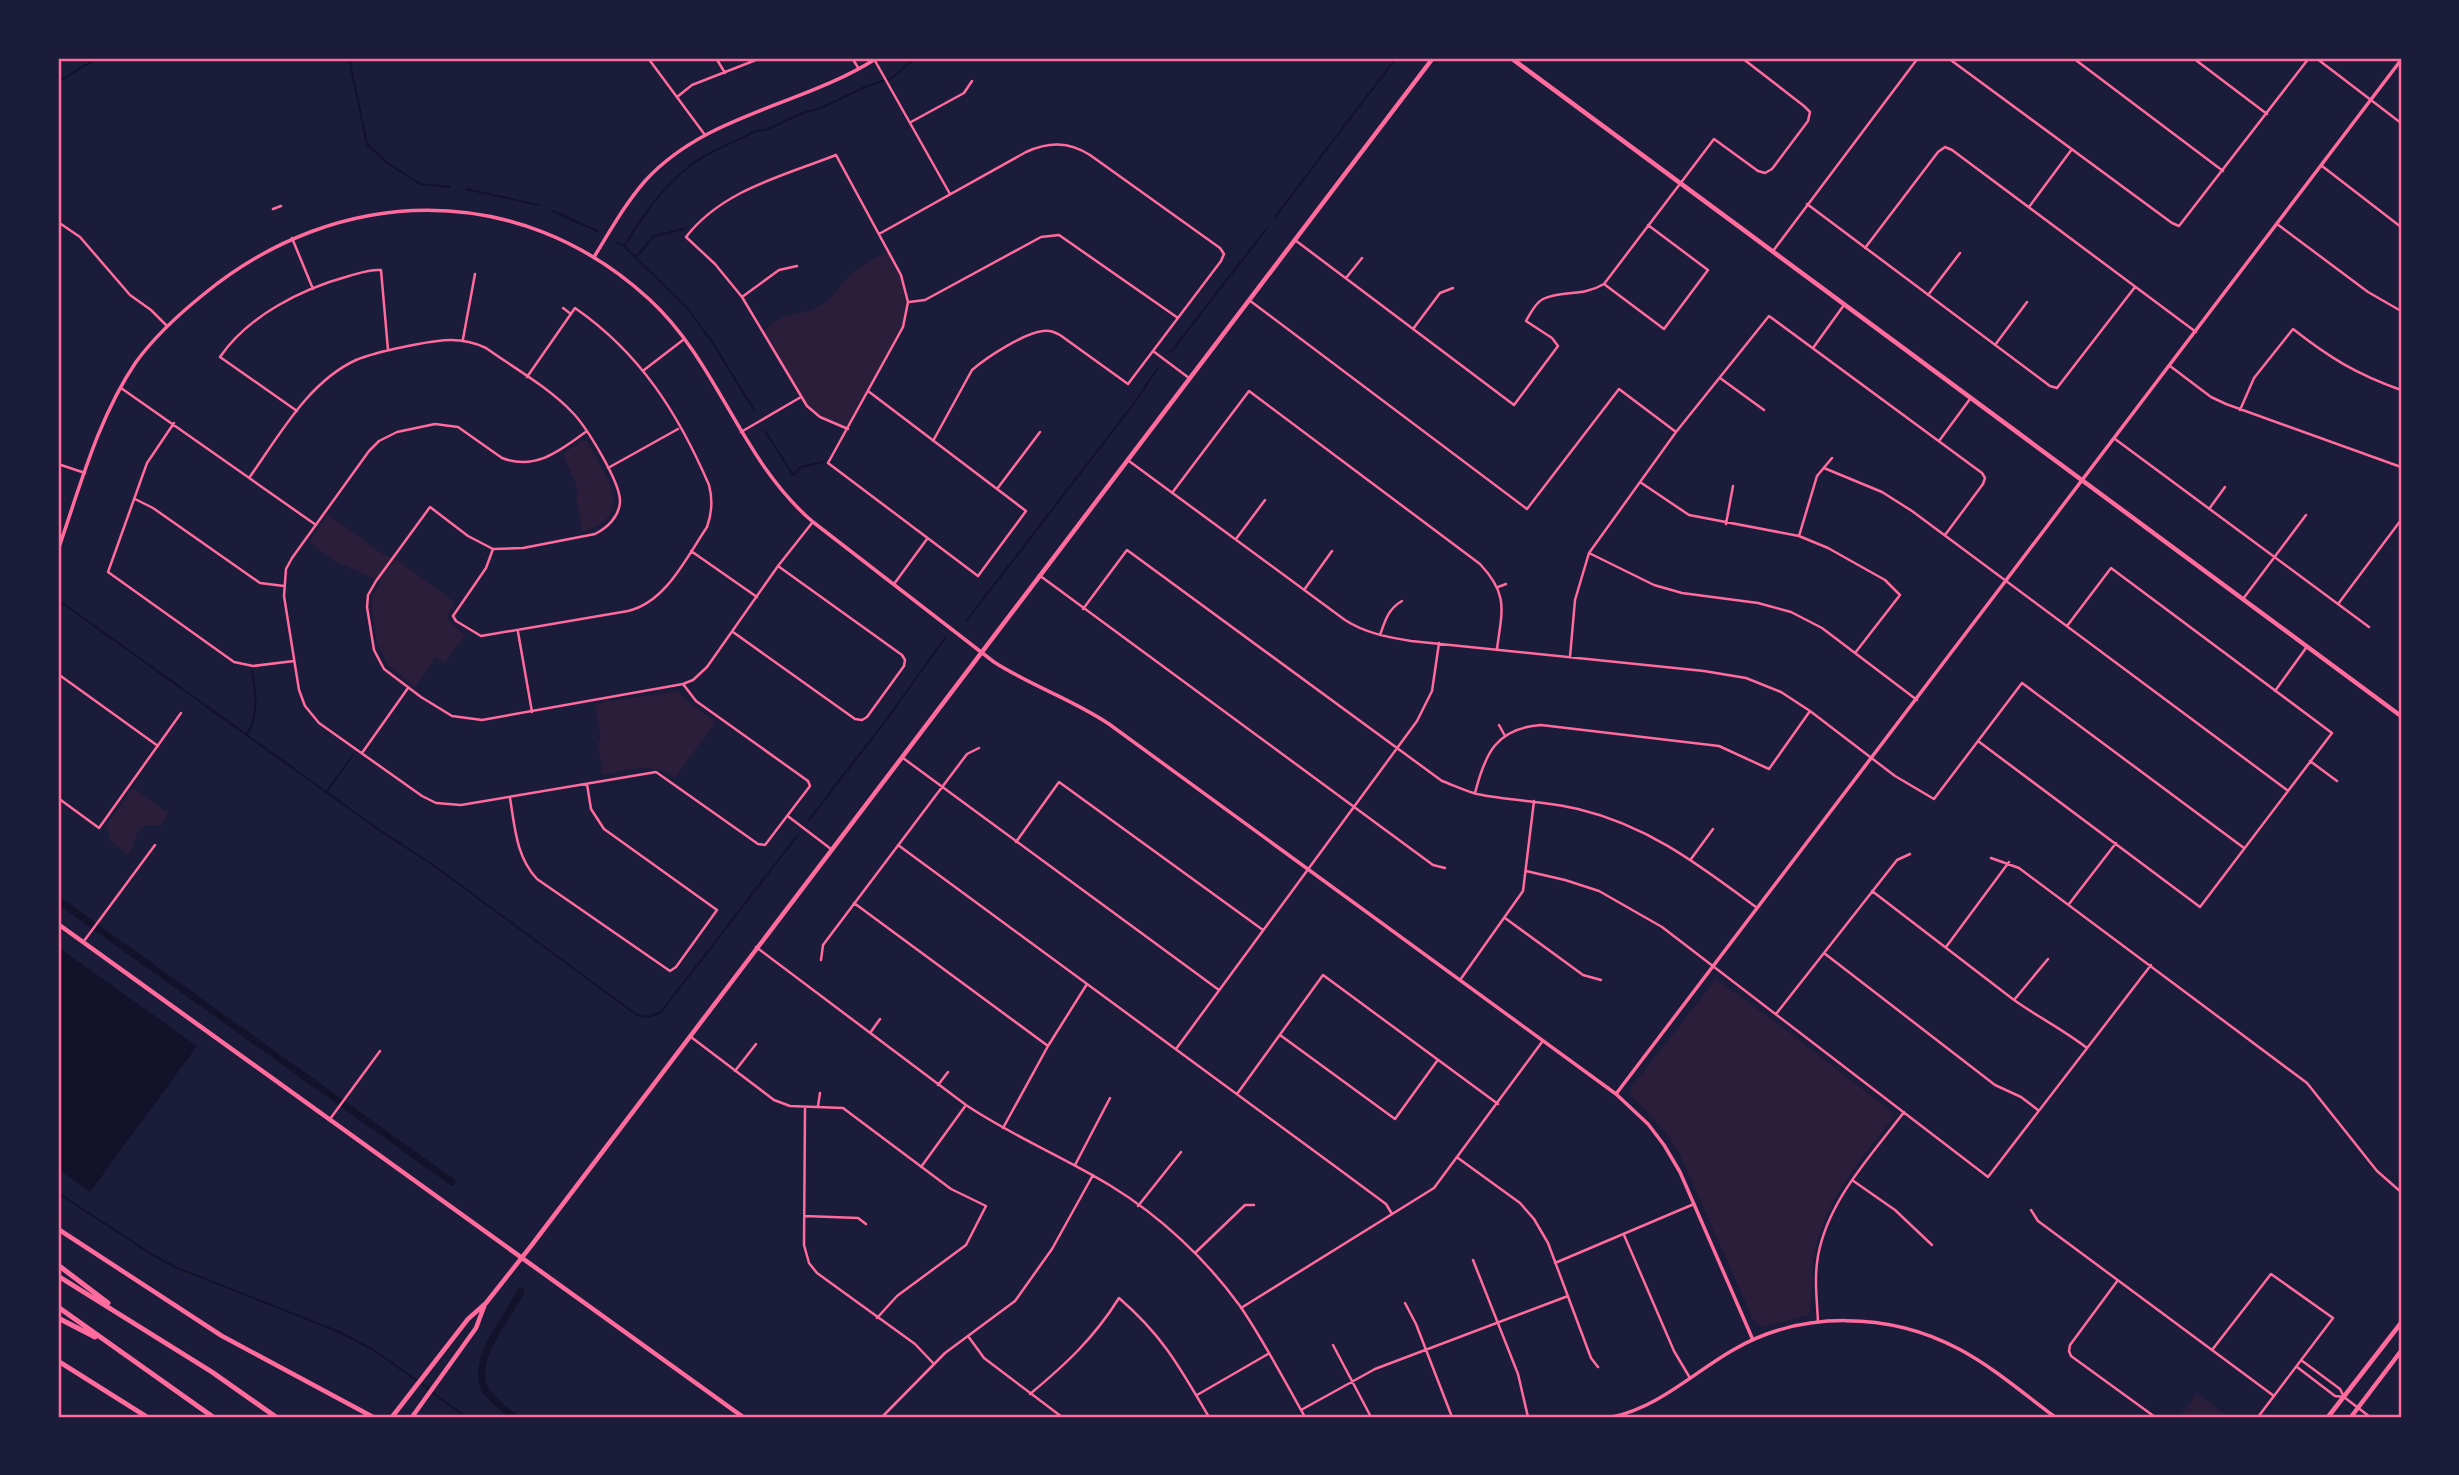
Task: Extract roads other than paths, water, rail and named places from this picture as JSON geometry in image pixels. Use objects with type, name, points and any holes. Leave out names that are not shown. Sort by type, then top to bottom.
[{"type":"highway","points":[[58,1265],[130,1320]]},
{"type":"highway","points":[[58,1276],[212,1372],[276,1417]]},
{"type":"highway","points":[[58,1307],[214,1417]]},
{"type":"highway","points":[[58,1318],[112,1346]]},
{"type":"highway","points":[[58,1361],[147,1417]]},
{"type":"main road","points":[[392,1417],[468,1318],[486,1303],[522,1257],[1433,58]]},
{"type":"main road","points":[[1511,58],[2401,716]]},
{"type":"main road","points":[[58,925],[743,1417]]},
{"type":"main road","points":[[58,1229],[222,1336],[373,1417]]},
{"type":"main road","points":[[412,1417],[476,1328],[486,1303]]},
{"type":"main road","points":[[2329,1417],[2401,1323]]},
{"type":"main road","points":[[2351,1417],[2401,1352]]},
{"type":"street","points":[[648,58],[705,135]]},
{"type":"street","points":[[716,58],[725,73]]},
{"type":"street","points":[[677,97],[692,85],[761,58]]},
{"type":"street","points":[[852,58],[859,69]]},
{"type":"street","points":[[1294,239],[1514,405],[1558,346],[1552,338],[1526,321],[1536,304],[1543,299],[1579,294],[1604,284],[1714,139],[1758,171],[1765,173],[1772,169],[1808,121],[1810,112],[1742,58]]},
{"type":"street","points":[[1773,251],[1918,58]]},
{"type":"street","points":[[1948,58],[2179,226],[2309,58]]},
{"type":"street","points":[[2073,58],[2223,171]]},
{"type":"street","points":[[2193,58],[2267,114]]},
{"type":"street","points":[[2316,58],[2401,122]]},
{"type":"street","points":[[594,257],[645,181],[679,151],[705,135],[859,69],[875,59],[950,194]]},
{"type":"street","points":[[1616,1094],[2007,583],[2401,60]]},
{"type":"street","points":[[911,122],[964,93],[972,81]]},
{"type":"street","points":[[879,234],[1026,152],[1046,145],[1069,145],[1090,155],[1220,248],[1224,254],[1128,384],[1060,335],[1050,331],[1031,334],[972,370],[933,441]]},
{"type":"street","points":[[1865,248],[1938,152],[1945,148],[1952,150],[2196,332]]},
{"type":"street","points":[[2029,207],[2073,149]]},
{"type":"street","points":[[848,429],[820,418],[801,397],[742,297],[715,264],[687,237],[698,223],[734,196],[836,155],[904,282],[908,302],[903,327],[868,391],[848,429],[828,463],[978,576],[1026,512],[868,391]]},
{"type":"street","points":[[2322,166],[2401,227]]},
{"type":"street","points":[[1807,204],[2050,386],[2057,388],[2135,287]]},
{"type":"street","points":[[273,209],[281,206]]},
{"type":"street","points":[[58,550],[85,473],[121,388],[135,363],[167,326],[232,273],[263,252],[292,238],[358,216],[409,210],[486,216],[540,231],[594,257],[651,300],[685,338],[765,471],[791,502],[813,522],[981,652],[1015,675],[1092,712],[1616,1094],[1648,1124],[1664,1145],[1694,1204],[1753,1340]]},
{"type":"street","points":[[58,222],[80,237],[130,295],[167,326]]},
{"type":"street","points":[[2277,224],[2368,292],[2401,311]]},
{"type":"street","points":[[1604,284],[1664,329],[1708,270],[1648,225]]},
{"type":"street","points":[[908,302],[925,300],[1041,237],[1059,235],[1178,318]]},
{"type":"street","points":[[292,238],[313,289]]},
{"type":"street","points":[[1928,295],[1960,253]]},
{"type":"street","points":[[1346,278],[1362,258]]},
{"type":"street","points":[[742,297],[779,270],[797,265]]},
{"type":"street","points":[[297,411],[220,357],[230,342],[250,326],[292,298],[313,289],[374,270],[381,271],[388,350]]},
{"type":"street","points":[[463,339],[475,274]]},
{"type":"street","points":[[1413,329],[1440,293],[1453,288]]},
{"type":"street","points":[[1248,300],[1527,509],[1619,389],[1676,432]]},
{"type":"street","points":[[1995,345],[2027,302]]},
{"type":"street","points":[[1813,348],[1845,305]]},
{"type":"street","points":[[563,308],[571,314]]},
{"type":"street","points":[[493,550],[486,568],[453,616],[456,621],[481,636],[628,611],[647,605],[659,595],[707,527],[712,498],[705,476],[644,370],[617,340],[575,308],[527,377]]},
{"type":"street","points":[[1570,657],[1575,600],[1589,553],[1676,432],[1769,316],[1985,478],[1945,535]]},
{"type":"street","points":[[2240,410],[2254,378],[2293,329],[2364,377],[2401,390]]},
{"type":"street","points":[[644,370],[685,338]]},
{"type":"street","points":[[249,478],[297,411],[323,381],[354,361],[388,350],[441,340],[463,339],[486,348],[564,404],[587,431],[619,492],[620,502],[615,517],[604,530],[584,537],[523,548],[493,550],[468,536],[430,507],[368,595],[368,624],[374,650],[384,669],[436,708],[462,719],[494,719],[683,684],[702,674],[778,566],[813,522]]},
{"type":"street","points":[[1153,351],[1189,378]]},
{"type":"street","points":[[2170,366],[2218,401],[2401,467]]},
{"type":"street","points":[[1720,378],[1764,410]]},
{"type":"street","points":[[121,388],[316,525]]},
{"type":"street","points":[[1172,493],[1249,391],[1471,557],[1492,577],[1498,587],[1502,607],[1497,650]]},
{"type":"street","points":[[741,432],[801,397]]},
{"type":"street","points":[[1939,441],[1971,398]]},
{"type":"street","points":[[174,423],[147,463],[108,572],[234,662],[253,666],[294,661]]},
{"type":"street","points":[[587,431],[555,455],[543,460],[521,463],[502,458],[450,425],[435,424],[397,432],[369,451],[288,564],[284,586],[301,698],[311,715],[422,796],[436,803],[461,805],[656,772],[758,844],[765,845],[789,817],[810,786],[808,781],[696,701],[683,684]]},
{"type":"street","points":[[608,468],[679,428]]},
{"type":"street","points":[[997,489],[1040,432]]},
{"type":"street","points":[[2115,439],[2369,627]]},
{"type":"street","points":[[1799,536],[1817,476],[1832,458]]},
{"type":"street","points":[[1126,460],[1351,624],[1380,635],[1733,675],[1763,684],[1796,700],[1895,776],[1934,799],[2022,683],[2244,848]]},
{"type":"street","points":[[58,464],[85,473]]},
{"type":"street","points":[[1825,468],[1882,492],[1945,535],[2287,790]]},
{"type":"street","points":[[1640,482],[1689,515],[1799,536],[1855,561],[1885,580],[1900,595],[1855,653]]},
{"type":"street","points":[[1726,524],[1733,486]]},
{"type":"street","points":[[2209,509],[2225,487]]},
{"type":"street","points":[[134,498],[153,508],[260,583],[284,586]]},
{"type":"street","points":[[1236,539],[1265,500]]},
{"type":"street","points":[[2243,600],[2306,515]]},
{"type":"street","points":[[2338,604],[2401,520]]},
{"type":"street","points":[[894,584],[927,539]]},
{"type":"street","points":[[1083,609],[1127,550],[1442,780],[1475,793],[1578,809],[1621,822],[1658,838],[1758,909]]},
{"type":"street","points":[[691,551],[757,597]]},
{"type":"street","points":[[1304,590],[1332,551]]},
{"type":"street","points":[[1589,553],[1654,585],[1682,593],[1758,603],[1791,612],[1822,628],[1917,700]]},
{"type":"street","points":[[733,632],[855,719],[862,720],[867,717],[904,666],[905,660],[778,566]]},
{"type":"street","points":[[1978,741],[2200,907],[2332,733],[2111,568],[2067,626]]},
{"type":"street","points":[[1039,575],[1354,808],[1433,865],[1445,868]]},
{"type":"street","points":[[1498,587],[1506,584]]},
{"type":"street","points":[[1380,635],[1393,606],[1402,601]]},
{"type":"street","points":[[518,631],[531,712]]},
{"type":"street","points":[[1176,1049],[1397,749],[1429,701],[1439,643]]},
{"type":"street","points":[[2275,691],[2307,647]]},
{"type":"street","points":[[58,674],[158,746]]},
{"type":"street","points":[[362,753],[408,688]]},
{"type":"street","points":[[1475,793],[1484,761],[1491,748],[1505,736],[1529,726],[1719,746],[1769,769],[1810,711]]},
{"type":"street","points":[[58,798],[99,828],[181,713]]},
{"type":"street","points":[[1499,724],[1505,736]]},
{"type":"street","points":[[821,960],[823,945],[854,903],[967,754],[979,748]]},
{"type":"street","points":[[901,757],[1219,990]]},
{"type":"street","points":[[2309,761],[2337,781]]},
{"type":"street","points":[[1015,842],[1059,782],[1263,930]]},
{"type":"street","points":[[510,798],[519,850],[528,869],[537,879],[670,971],[676,967],[717,911],[604,829],[592,809],[587,783]]},
{"type":"street","points":[[1460,980],[1522,891],[1534,801]]},
{"type":"street","points":[[789,817],[831,849]]},
{"type":"street","points":[[1691,859],[1713,830]]},
{"type":"street","points":[[2069,904],[2116,843]]},
{"type":"street","points":[[83,943],[155,845]]},
{"type":"street","points":[[898,845],[1386,1204],[1392,1214]]},
{"type":"street","points":[[1776,1014],[1897,860],[1910,854]]},
{"type":"street","points":[[1991,858],[2009,862],[2069,904],[2307,1083],[2377,1171],[2401,1192]]},
{"type":"street","points":[[1946,947],[2009,862]]},
{"type":"street","points":[[1526,871],[1599,891],[1662,927],[1988,1177],[2151,965]]},
{"type":"street","points":[[1872,891],[2014,1000],[2087,1048]]},
{"type":"street","points":[[854,903],[1048,1046]]},
{"type":"street","points":[[1505,918],[1583,975],[1601,980]]},
{"type":"street","points":[[756,947],[966,1105],[1003,1128],[1093,1175],[1138,1206],[1195,1253],[1241,1308],[1305,1417]]},
{"type":"street","points":[[1824,953],[1996,1085],[2021,1097],[2039,1111]]},
{"type":"street","points":[[2014,1000],[2048,959]]},
{"type":"street","points":[[1237,1094],[1323,975],[1498,1104]]},
{"type":"street","points":[[1003,1128],[1048,1046],[1087,984]]},
{"type":"street","points":[[870,1033],[880,1019]]},
{"type":"street","points":[[1280,1035],[1395,1119],[1438,1060]]},
{"type":"street","points":[[689,1036],[775,1100],[790,1106],[843,1108],[951,1189],[986,1206],[966,1245],[897,1296],[877,1318]]},
{"type":"street","points":[[1241,1308],[1434,1188],[1542,1042]]},
{"type":"street","points":[[735,1071],[756,1044]]},
{"type":"street","points":[[330,1119],[380,1051]]},
{"type":"street","points":[[938,1085],[947,1072]]},
{"type":"street","points":[[818,1106],[820,1094]]},
{"type":"street","points":[[1075,1165],[1110,1098]]},
{"type":"street","points":[[921,1167],[966,1105]]},
{"type":"street","points":[[804,1107],[806,1254],[817,1273],[915,1344],[934,1364]]},
{"type":"street","points":[[1818,1322],[1816,1288],[1819,1251],[1836,1206],[1904,1112]]},
{"type":"street","points":[[1138,1206],[1181,1152]]},
{"type":"street","points":[[1458,1158],[1520,1203],[1534,1219],[1548,1243],[1591,1358],[1598,1367]]},
{"type":"street","points":[[882,1417],[934,1364],[1008,1307],[1030,1283],[1093,1175]]},
{"type":"street","points":[[1853,1180],[1895,1210],[1932,1245]]},
{"type":"street","points":[[1555,1263],[1694,1204]]},
{"type":"street","points":[[1195,1253],[1245,1205],[1254,1205]]},
{"type":"street","points":[[2031,1210],[2038,1221],[2274,1396]]},
{"type":"street","points":[[805,1216],[858,1218],[866,1224]]},
{"type":"street","points":[[1623,1235],[1674,1351],[1690,1379]]},
{"type":"street","points":[[1473,1260],[1518,1374],[1528,1417]]},
{"type":"street","points":[[2213,1350],[2271,1274],[2333,1318],[2258,1417]]},
{"type":"street","points":[[2118,1280],[2070,1345],[2069,1351],[2071,1356],[2155,1417]]},
{"type":"street","points":[[1301,1410],[1375,1369],[1568,1296]]},
{"type":"street","points":[[1030,1394],[1068,1363],[1101,1327],[1119,1298],[1164,1343],[1187,1376],[1209,1417]]},
{"type":"street","points":[[1405,1303],[1427,1351],[1451,1417]]},
{"type":"street","points":[[1615,1417],[1655,1401],[1724,1355],[1753,1340],[1818,1322],[1864,1321],[1910,1329],[1931,1336],[1972,1357],[2055,1417]]},
{"type":"street","points":[[968,1336],[984,1358],[1062,1417]]},
{"type":"street","points":[[1332,1345],[1371,1417]]},
{"type":"street","points":[[1197,1395],[1268,1354]]},
{"type":"street","points":[[2301,1360],[2340,1389],[2344,1397],[2370,1417]]},
{"type":"street","points":[[2297,1367],[2335,1396],[2344,1397]]},
{"type":"street","points":[[2317,1382],[2322,1376]]},
{"type":"waterway","points":[[58,82],[97,58]]},
{"type":"waterway","points":[[349,58],[367,144],[386,162],[420,184],[450,187]]},
{"type":"waterway","points":[[624,246],[663,192],[698,160],[755,131],[766,130],[867,86],[892,78],[915,58]]},
{"type":"waterway","points":[[1275,217],[1396,58]]},
{"type":"waterway","points":[[466,189],[538,205]]},
{"type":"waterway","points":[[553,211],[597,231]]},
{"type":"waterway","points":[[1171,352],[1267,228]]},
{"type":"waterway","points":[[636,257],[654,236],[684,229]]},
{"type":"waterway","points":[[617,243],[624,246],[688,309],[754,410]]},
{"type":"waterway","points":[[967,620],[1132,406],[1158,368]]},
{"type":"waterway","points":[[765,431],[793,475],[801,467],[824,462]]},
{"type":"waterway","points":[[58,600],[378,829],[433,865],[637,1015],[649,1017],[661,1012],[797,836]]},
{"type":"waterway","points":[[809,820],[945,638]]},
{"type":"waterway","points":[[247,734],[255,712],[252,671]]},
{"type":"waterway","points":[[327,791],[353,755]]},
{"type":"waterway","points":[[58,900],[452,1182]]},
{"type":"waterway","points":[[58,1193],[175,1267],[337,1331],[372,1349],[429,1389]]},
{"type":"waterway","points":[[514,1417],[486,1391],[482,1367],[492,1340],[521,1291]]},
{"type":"waterway","points":[[433,1393],[466,1417]]}]
